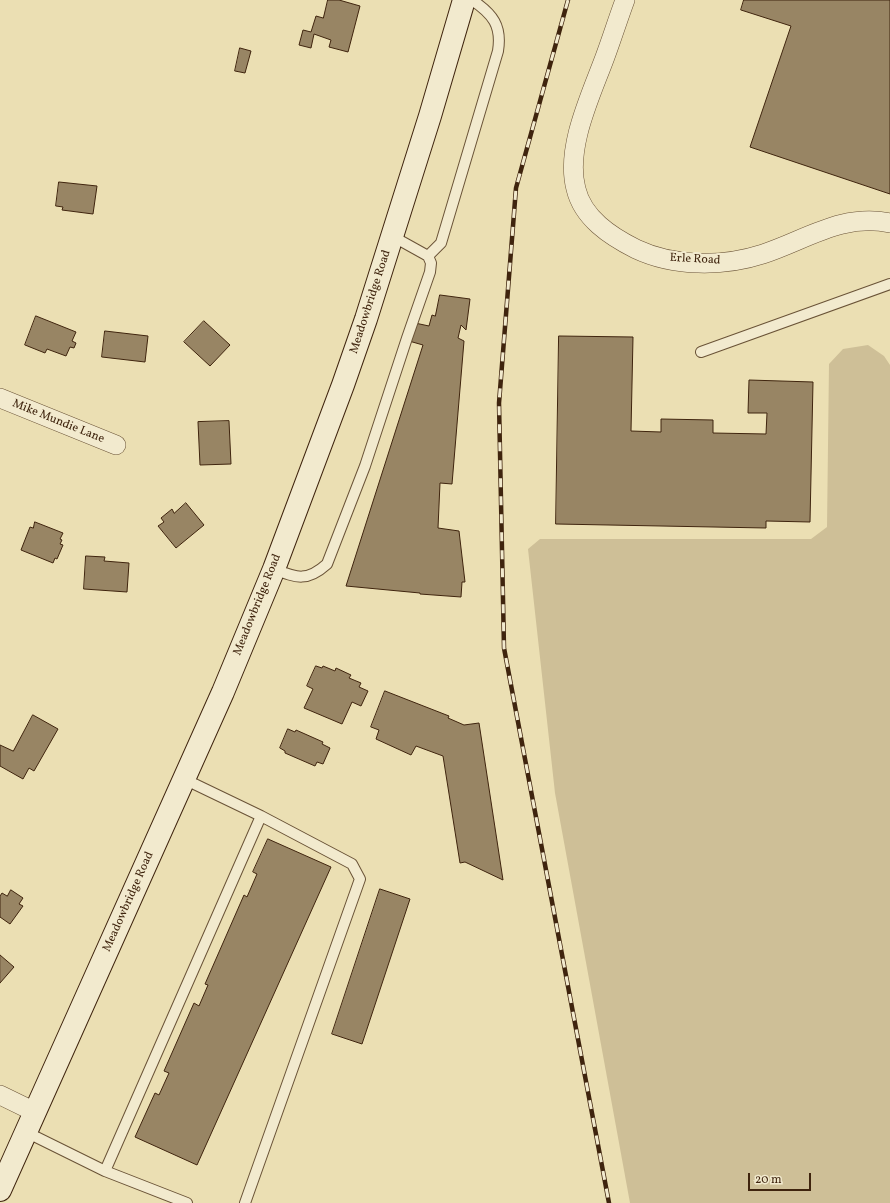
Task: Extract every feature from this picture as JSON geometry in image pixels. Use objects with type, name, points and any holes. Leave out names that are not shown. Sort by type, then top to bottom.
[{"type":"main road","name":"Meadowbridge Road","points":[[0,1190],[223,692],[274,569],[343,385],[430,116],[464,0]]},
{"type":"street","name":"Erle Road","points":[[625,0],[588,103],[578,136],[574,164],[576,189],[583,207],[595,222],[620,241],[645,253],[672,260],[706,263],[732,261],[763,254],[816,232],[856,220],[877,220],[890,223]]},
{"type":"street","name":"Mike Mundie Lane","points":[[0,398],[116,445]]},
{"type":"street","points":[[0,1094],[35,1112]]},
{"type":"lane","points":[[428,256],[441,244],[498,51],[500,36],[495,22],[486,9],[472,0]]},
{"type":"lane","points":[[274,569],[304,578],[316,574],[328,564],[365,466],[430,272],[431,263],[428,256],[392,236]]},
{"type":"lane","points":[[701,352],[890,284]]},
{"type":"lane","points":[[184,779],[261,816],[352,864],[360,879],[245,1203]]},
{"type":"lane","points":[[105,1171],[261,816]]},
{"type":"lane","points":[[26,1132],[105,1171],[187,1203]]},
{"type":"shaded area","points":[[868,345],[884,356],[890,365],[890,1203],[630,1203],[555,793],[528,549],[540,539],[811,539],[827,527],[829,364],[843,349]]},
{"type":"building","points":[[328,0],[339,0],[360,6],[348,52],[329,47],[331,40],[314,34],[311,48],[299,45],[303,30],[311,32],[316,16],[323,18]]},
{"type":"building","points":[[744,0],[890,0],[890,194],[750,147],[791,26],[741,10]]},
{"type":"building","points":[[240,48],[251,51],[245,73],[235,71]]},
{"type":"building","points":[[59,182],[97,186],[93,214],[62,210],[63,207],[56,206]]},
{"type":"building","points":[[440,295],[470,299],[466,330],[461,325],[458,338],[464,341],[452,484],[440,483],[438,528],[459,531],[465,582],[462,582],[461,597],[346,586],[423,345],[409,341],[415,323],[429,326],[432,315],[435,316]]},
{"type":"building","points":[[36,316],[76,332],[72,341],[76,343],[74,348],[70,347],[66,356],[47,349],[45,353],[25,345]]},
{"type":"building","points":[[204,321],[230,345],[210,366],[184,342]]},
{"type":"building","points":[[105,331],[148,336],[145,362],[102,357]]},
{"type":"building","points":[[559,336],[633,337],[631,431],[661,432],[661,419],[713,420],[713,433],[766,434],[767,413],[748,413],[749,380],[813,382],[810,522],[766,521],[766,528],[556,524]]},
{"type":"building","points":[[229,421],[231,464],[200,465],[198,422]]},
{"type":"building","points":[[186,503],[204,525],[176,548],[158,526],[164,522],[161,518],[172,509],[174,513]]},
{"type":"building","points":[[35,522],[63,533],[60,539],[62,540],[60,544],[63,545],[57,559],[55,558],[53,563],[21,550],[30,527],[33,528]]},
{"type":"building","points":[[86,556],[105,557],[104,561],[129,563],[127,592],[84,589]]},
{"type":"building","points":[[316,666],[322,668],[323,666],[335,671],[336,668],[351,675],[349,678],[361,683],[359,687],[368,691],[361,706],[352,702],[342,724],[304,708],[313,689],[307,686]]},
{"type":"building","points":[[385,691],[449,716],[448,718],[464,725],[479,723],[503,880],[465,862],[460,863],[443,756],[416,746],[411,755],[376,739],[379,730],[371,727]]},
{"type":"building","points":[[33,715],[58,729],[34,771],[29,768],[23,779],[0,766],[0,745],[13,751]]},
{"type":"building","points":[[288,729],[295,732],[296,730],[323,742],[322,744],[330,748],[323,764],[317,762],[315,766],[285,753],[285,751],[280,748]]},
{"type":"building","points":[[268,839],[331,867],[197,1165],[135,1137],[155,1093],[159,1095],[169,1073],[164,1071],[194,1003],[199,1006],[208,985],[205,984],[244,895],[247,897],[257,874],[253,872]]},
{"type":"building","points":[[380,889],[410,899],[362,1044],[332,1034]]},
{"type":"building","points":[[11,890],[23,898],[19,904],[23,906],[10,924],[0,917],[0,896],[2,893],[7,896]]},
{"type":"building","points":[[0,955],[14,967],[0,983]]},
{"type":"railway","points":[[568,0],[516,188],[499,403],[504,648],[609,1203]]}]
